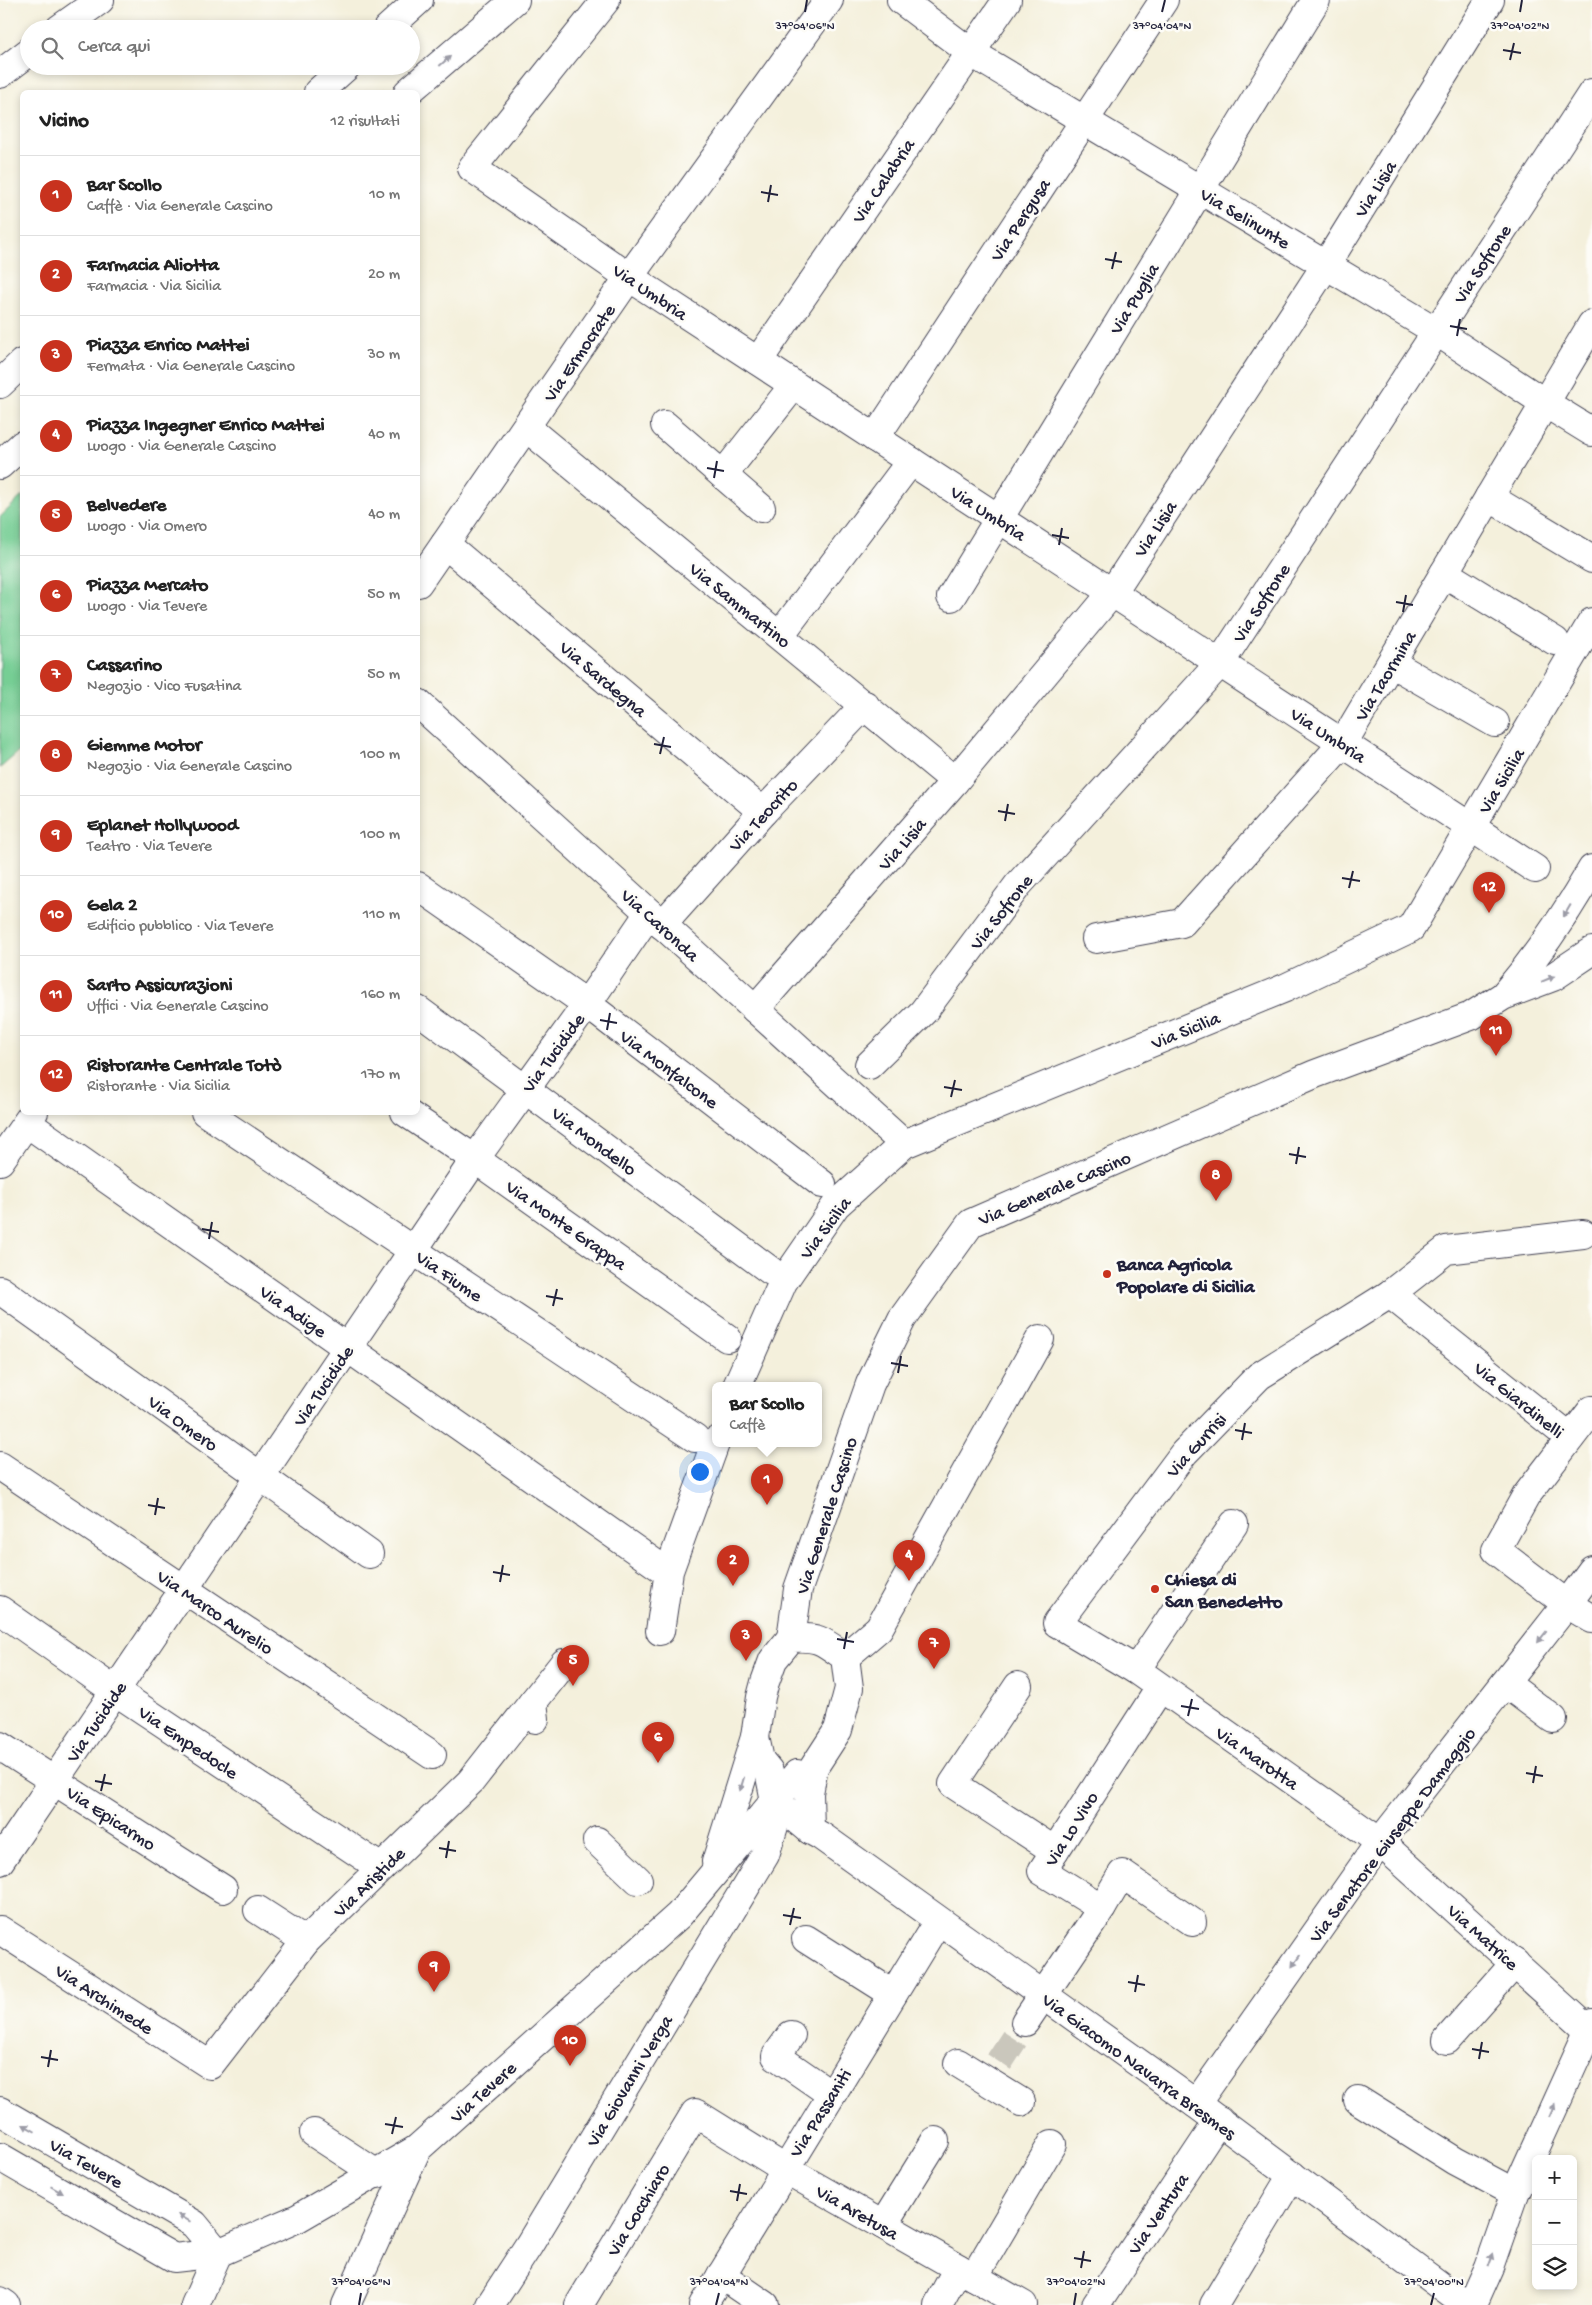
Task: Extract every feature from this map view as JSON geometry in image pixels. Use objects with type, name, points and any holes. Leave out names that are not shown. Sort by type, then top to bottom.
[{"type":"street","points":[[397,20],[419,0]]},
{"type":"street","points":[[410,90],[515,0]]},
{"type":"street","name":"Via Umbria","points":[[606,0],[472,168],[629,277],[1535,869]]},
{"type":"street","name":"Via Ermocrate","points":[[420,580],[527,428],[629,277],[829,0]]},
{"type":"street","name":"Via Selinunte","points":[[901,0],[970,52],[1436,331],[1545,404],[1592,432]]},
{"type":"street","name":"Via Calabria","points":[[758,362],[1007,0]]},
{"type":"street","name":"Via Pergusa","points":[[875,438],[1164,0]]},
{"type":"street","name":"Via Puglia","points":[[951,597],[1316,0]]},
{"type":"street","name":"Via Lisia","points":[[755,1009],[955,781],[1112,593],[1326,265],[1490,0]]},
{"type":"street","points":[[0,74],[20,59]]},
{"type":"street","points":[[320,90],[337,75]]},
{"type":"street","name":"Via Sofrone","points":[[869,1065],[923,1012],[1018,885],[1220,663],[1592,93]]},
{"type":"street","name":"Via Taormina","points":[[1096,939],[1182,923],[1343,743],[1592,324]]},
{"type":"street","points":[[0,384],[20,365]]},
{"type":"street","points":[[723,475],[794,385]]},
{"type":"street","points":[[665,425],[761,508]]},
{"type":"street","name":"Via Sammartino","points":[[527,428],[955,781]]},
{"type":"street","points":[[0,465],[20,447]]},
{"type":"street","points":[[780,635],[911,461]]},
{"type":"street","points":[[1489,497],[1592,560]]},
{"type":"street","name":"Via Sardegna","points":[[445,544],[763,812]]},
{"type":"street","points":[[1444,573],[1575,648]]},
{"type":"street","name":"Via Sicilia","points":[[739,1382],[783,1282],[836,1205],[904,1144],[1285,988],[1411,928],[1472,828],[1575,648],[1592,622]]},
{"type":"street","points":[[1391,663],[1496,723]]},
{"type":"street","name":"Via Caronda","points":[[420,705],[904,1144]]},
{"type":"street","name":"Via Teocrito","points":[[656,919],[763,812],[864,705]]},
{"type":"street","points":[[1503,996],[1532,962],[1561,922],[1592,869]]},
{"type":"street","name":"Via Monfalcone","points":[[420,887],[587,1004],[822,1184]]},
{"type":"street","name":"Via Tucidide","points":[[0,1861],[475,1159],[587,1004],[656,919]]},
{"type":"street","points":[[1503,996],[1553,977],[1592,951]]},
{"type":"street","name":"Via Generale Cascino","points":[[791,1638],[798,1588],[870,1384],[902,1319],[971,1222],[1315,1074],[1471,1016],[1503,996]]},
{"type":"street","name":"Via Mondello","points":[[420,1011],[771,1271]]},
{"type":"street","name":"Via Fiume","points":[[209,1115],[413,1251],[705,1440]]},
{"type":"street","name":"Via Monte Grappa","points":[[409,1115],[475,1159],[728,1338]]},
{"type":"street","points":[[0,1161],[30,1118]]},
{"type":"street","name":"Via Adige","points":[[30,1118],[348,1348],[660,1567]]},
{"type":"street","name":"Via Gurrisi","points":[[1136,1670],[1057,1623],[1184,1453],[1259,1376],[1390,1294],[1446,1250],[1589,1232]]},
{"type":"street","name":"Via Omero","points":[[0,1290],[369,1554]]},
{"type":"street","name":"Via Giardinelli","points":[[1390,1294],[1570,1438],[1526,1496],[1496,1550],[1567,1604]]},
{"type":"street","points":[[845,1657],[879,1628],[1040,1339]]},
{"type":"street","points":[[1570,1438],[1592,1410]]},
{"type":"street","points":[[660,1631],[669,1571],[705,1440]]},
{"type":"street","name":"Via Marco Aurelio","points":[[0,1466],[432,1756]]},
{"type":"street","points":[[1136,1670],[1234,1524]]},
{"type":"street","name":"Via Senatore Giuseppe Damaggio","points":[[1196,2104],[1380,1842],[1592,1570]]},
{"type":"street","points":[[1567,1604],[1592,1619]]},
{"type":"street","name":"Via Empedocle","points":[[0,1610],[115,1691],[381,1868]]},
{"type":"street","points":[[710,1879],[731,1819],[755,1737],[761,1697],[773,1660],[791,1638],[810,1637],[821,1640],[845,1657],[849,1688],[838,1730],[806,1771],[809,1793],[810,1830]]},
{"type":"street","name":"Via Aristide","points":[[210,2065],[306,1941],[471,1781],[534,1710],[564,1663]]},
{"type":"street","name":"Via Marotta","points":[[1136,1670],[1380,1842]]},
{"type":"street","points":[[1505,1683],[1553,1719]]},
{"type":"street","points":[[1018,1686],[953,1784],[1055,1851]]},
{"type":"street","name":"Via Lo Vivo","points":[[1102,1908],[1042,1871],[1160,1688]]},
{"type":"street","points":[[755,1737],[760,1760],[769,1771],[806,1771]]},
{"type":"street","name":"Via Epicarmo","points":[[0,1746],[223,1889]]},
{"type":"street","name":"Via Giovanni Verga","points":[[490,2305],[529,2245],[765,1855],[774,1826],[775,1800],[769,1771]]},
{"type":"street","name":"Via Tevere","points":[[0,2157],[174,2258],[218,2253],[298,2218],[377,2174],[417,2149],[679,1915],[775,1800],[806,1771]]},
{"type":"street","name":"Via Giacomo Navarra Bresmes","points":[[775,1800],[810,1830],[1219,2120],[1292,2175],[1439,2297],[1466,2305]]},
{"type":"street","points":[[597,1841],[638,1880]]},
{"type":"street","points":[[740,1842],[765,1855]]},
{"type":"street","name":"Via Matrice","points":[[1380,1842],[1515,1963],[1590,2026],[1515,2193],[1489,2267],[1472,2305]]},
{"type":"street","points":[[1025,2022],[1102,1908],[1122,1874],[1192,1922]]},
{"type":"street","points":[[258,1910],[306,1941]]},
{"type":"street","name":"Via Passaniti","points":[[702,2305],[938,1921]]},
{"type":"street","name":"Via Archimede","points":[[0,1930],[210,2065]]},
{"type":"street","points":[[806,1939],[893,1994]]},
{"type":"street","points":[[1447,2040],[1515,1963]]},
{"type":"street","points":[[791,2035],[776,2056],[831,2094]]},
{"type":"street","points":[[958,2063],[993,2071],[1021,2102]]},
{"type":"street","points":[[1358,2100],[1454,2162],[1515,2193]]},
{"type":"street","name":"Via Tevere","points":[[0,2111],[194,2224],[218,2253]]},
{"type":"street","name":"Via Aretusa","points":[[694,2113],[785,2169],[1024,2305]]},
{"type":"street","name":"Via Cocchiaro","points":[[578,2305],[694,2113]]},
{"type":"street","name":"Via Ventura","points":[[1096,2305],[1219,2120]]},
{"type":"street","points":[[314,2133],[377,2174]]},
{"type":"street","points":[[883,2225],[935,2141]]},
{"type":"street","points":[[938,2305],[966,2272],[1052,2144]]},
{"type":"street","points":[[346,2305],[417,2149]]},
{"type":"street","points":[[1214,2305],[1292,2175]]},
{"type":"street","points":[[195,2305],[218,2253]]},
{"type":"street","points":[[721,2275],[765,2305]]},
{"type":"street","points":[[0,2301],[6,2305]]},
{"type":"green space","points":[[20,498],[20,751],[0,768],[0,517]]},
{"type":"tunnel","points":[[999,2062],[1025,2022]]},
{"type":"place","name":"Ristorante Centrale Totò","points":[[1489,913]]},
{"type":"place","name":"Sarto Assicurazioni","points":[[1496,1056]]},
{"type":"place","name":"Giemme Motor","points":[[1216,1201]]},
{"type":"place","name":"Banca Agricola Popolare di Sicilia","points":[[1107,1274]]},
{"type":"place","name":"Bar Scollo","points":[[767,1505]]},
{"type":"place","name":"Piazza Ingegner Enrico Mattei","points":[[909,1581]]},
{"type":"place","name":"Farmacia Aliotta","points":[[733,1586]]},
{"type":"place","name":"Chiesa di San Benedetto","points":[[1155,1589]]},
{"type":"place","name":"Piazza Enrico Mattei","points":[[746,1661]]},
{"type":"place","name":"Cassarino","points":[[934,1669]]},
{"type":"place","name":"Belvedere","points":[[573,1686]]},
{"type":"place","name":"Piazza Mercato","points":[[658,1763]]},
{"type":"place","name":"Eplanet Hollywood","points":[[434,1992]]},
{"type":"place","name":"Gela 2","points":[[570,2066]]}]
